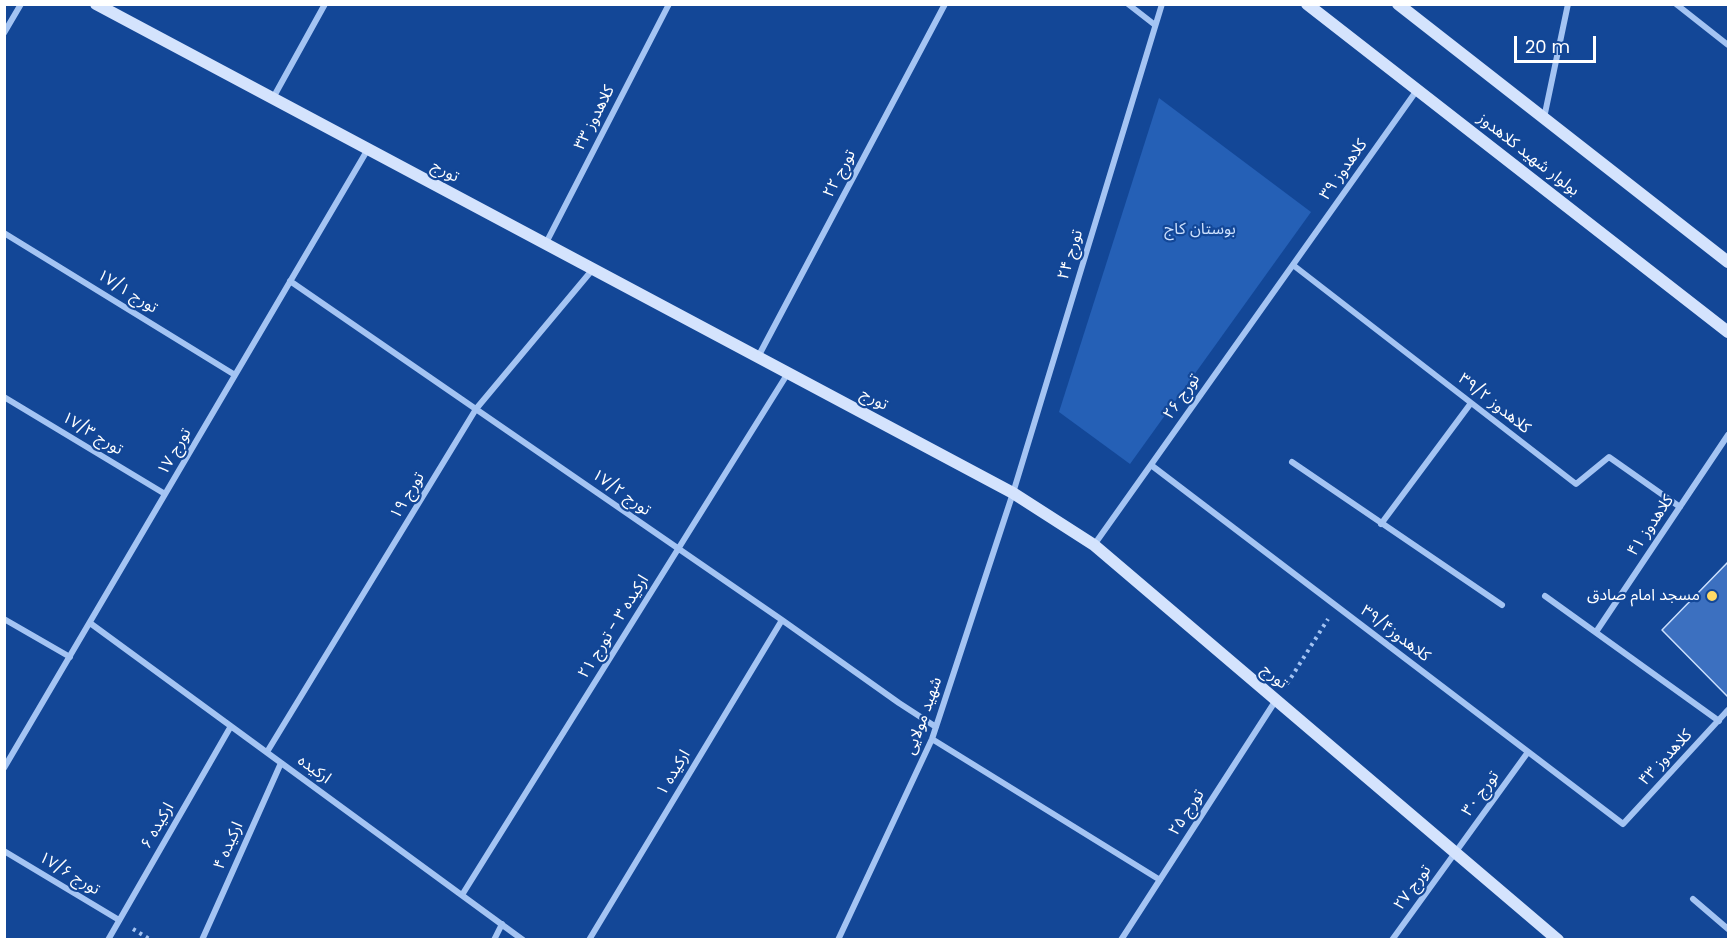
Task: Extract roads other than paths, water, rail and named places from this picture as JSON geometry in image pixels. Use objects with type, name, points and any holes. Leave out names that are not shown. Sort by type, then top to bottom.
[{"type":"street","points":[[4,33],[21,4]]},
{"type":"street","name":"تورج","points":[[96,4],[1012,493],[1094,545],[1558,939]]},
{"type":"street","points":[[272,98],[325,4]]},
{"type":"street","name":"کلاهدوز ۳۳","points":[[545,244],[669,4]]},
{"type":"street","name":"تورج ۲۲","points":[[758,357],[945,4]]},
{"type":"street","points":[[1128,4],[1155,25]]},
{"type":"street","name":"تورج ۲۴","points":[[1012,493],[1162,4]]},
{"type":"street","name":"بولوار شهید کلاهدوز","points":[[1307,4],[1728,332]]},
{"type":"street","points":[[1398,4],[1728,262]]},
{"type":"street","points":[[1545,118],[1568,4]]},
{"type":"street","points":[[1676,4],[1728,45]]},
{"type":"street","name":"کلاهدوز ۳۹","points":[[1293,265],[1417,90]]},
{"type":"street","name":"تورج ۱۷","points":[[4,768],[368,149]]},
{"type":"street","name":"تورج ۱۷/۱","points":[[4,233],[235,375]]},
{"type":"street","name":"کلاهدوز ۳۹/۲","points":[[1293,265],[1576,484],[1609,457],[1680,507]]},
{"type":"street","name":"تورج ۲۶","points":[[1094,545],[1293,265]]},
{"type":"street","name":"تورج ۱۹","points":[[267,752],[476,409],[593,269]]},
{"type":"street","name":"تورج ۱۷/۲","points":[[291,281],[936,727]]},
{"type":"street","name":"ارکیده ۳ - تورج ۲۱","points":[[462,895],[788,373]]},
{"type":"street","name":"تورج ۱۷/۳","points":[[4,397],[165,494]]},
{"type":"street","points":[[1381,524],[1471,403]]},
{"type":"street","name":"کلاهدوز ۴۱","points":[[1596,632],[1728,435]]},
{"type":"street","points":[[1292,462],[1502,605]]},
{"type":"street","name":"کلاهدوز۳۹/۴","points":[[1151,465],[1623,824]]},
{"type":"street","name":"شهید مولایی","points":[[838,939],[932,739],[1012,493]]},
{"type":"street","points":[[1545,596],[1719,721]]},
{"type":"street","points":[[4,619],[70,657]]},
{"type":"street","name":"ارکیده ۱","points":[[589,939],[782,620]]},
{"type":"street","name":"ارکیده","points":[[90,623],[523,939]]},
{"type":"street","name":"تورج ۲۵","points":[[1121,939],[1276,700]]},
{"type":"street","name":"کلاهدوز ۴۳","points":[[1623,824],[1728,710]]},
{"type":"street","name":"ارکیده ۶","points":[[108,939],[231,726]]},
{"type":"street","points":[[932,739],[1160,880]]},
{"type":"street","name":"تورج ۳۰","points":[[1455,852],[1528,752]]},
{"type":"street","name":"ارکیده ۴","points":[[202,939],[281,763]]},
{"type":"street","name":"تورج ۱۷/۶","points":[[4,851],[119,920]]},
{"type":"street","name":"تورج ۲۷","points":[[1392,939],[1455,852]]},
{"type":"street","points":[[1693,899],[1728,929]]},
{"type":"street","points":[[494,939],[502,924]]},
{"type":"place","name":"مسجد امام صادق","points":[[1712,596]]},
{"type":"park label","name":"بوستان کاج","points":[[1200,230]]}]
